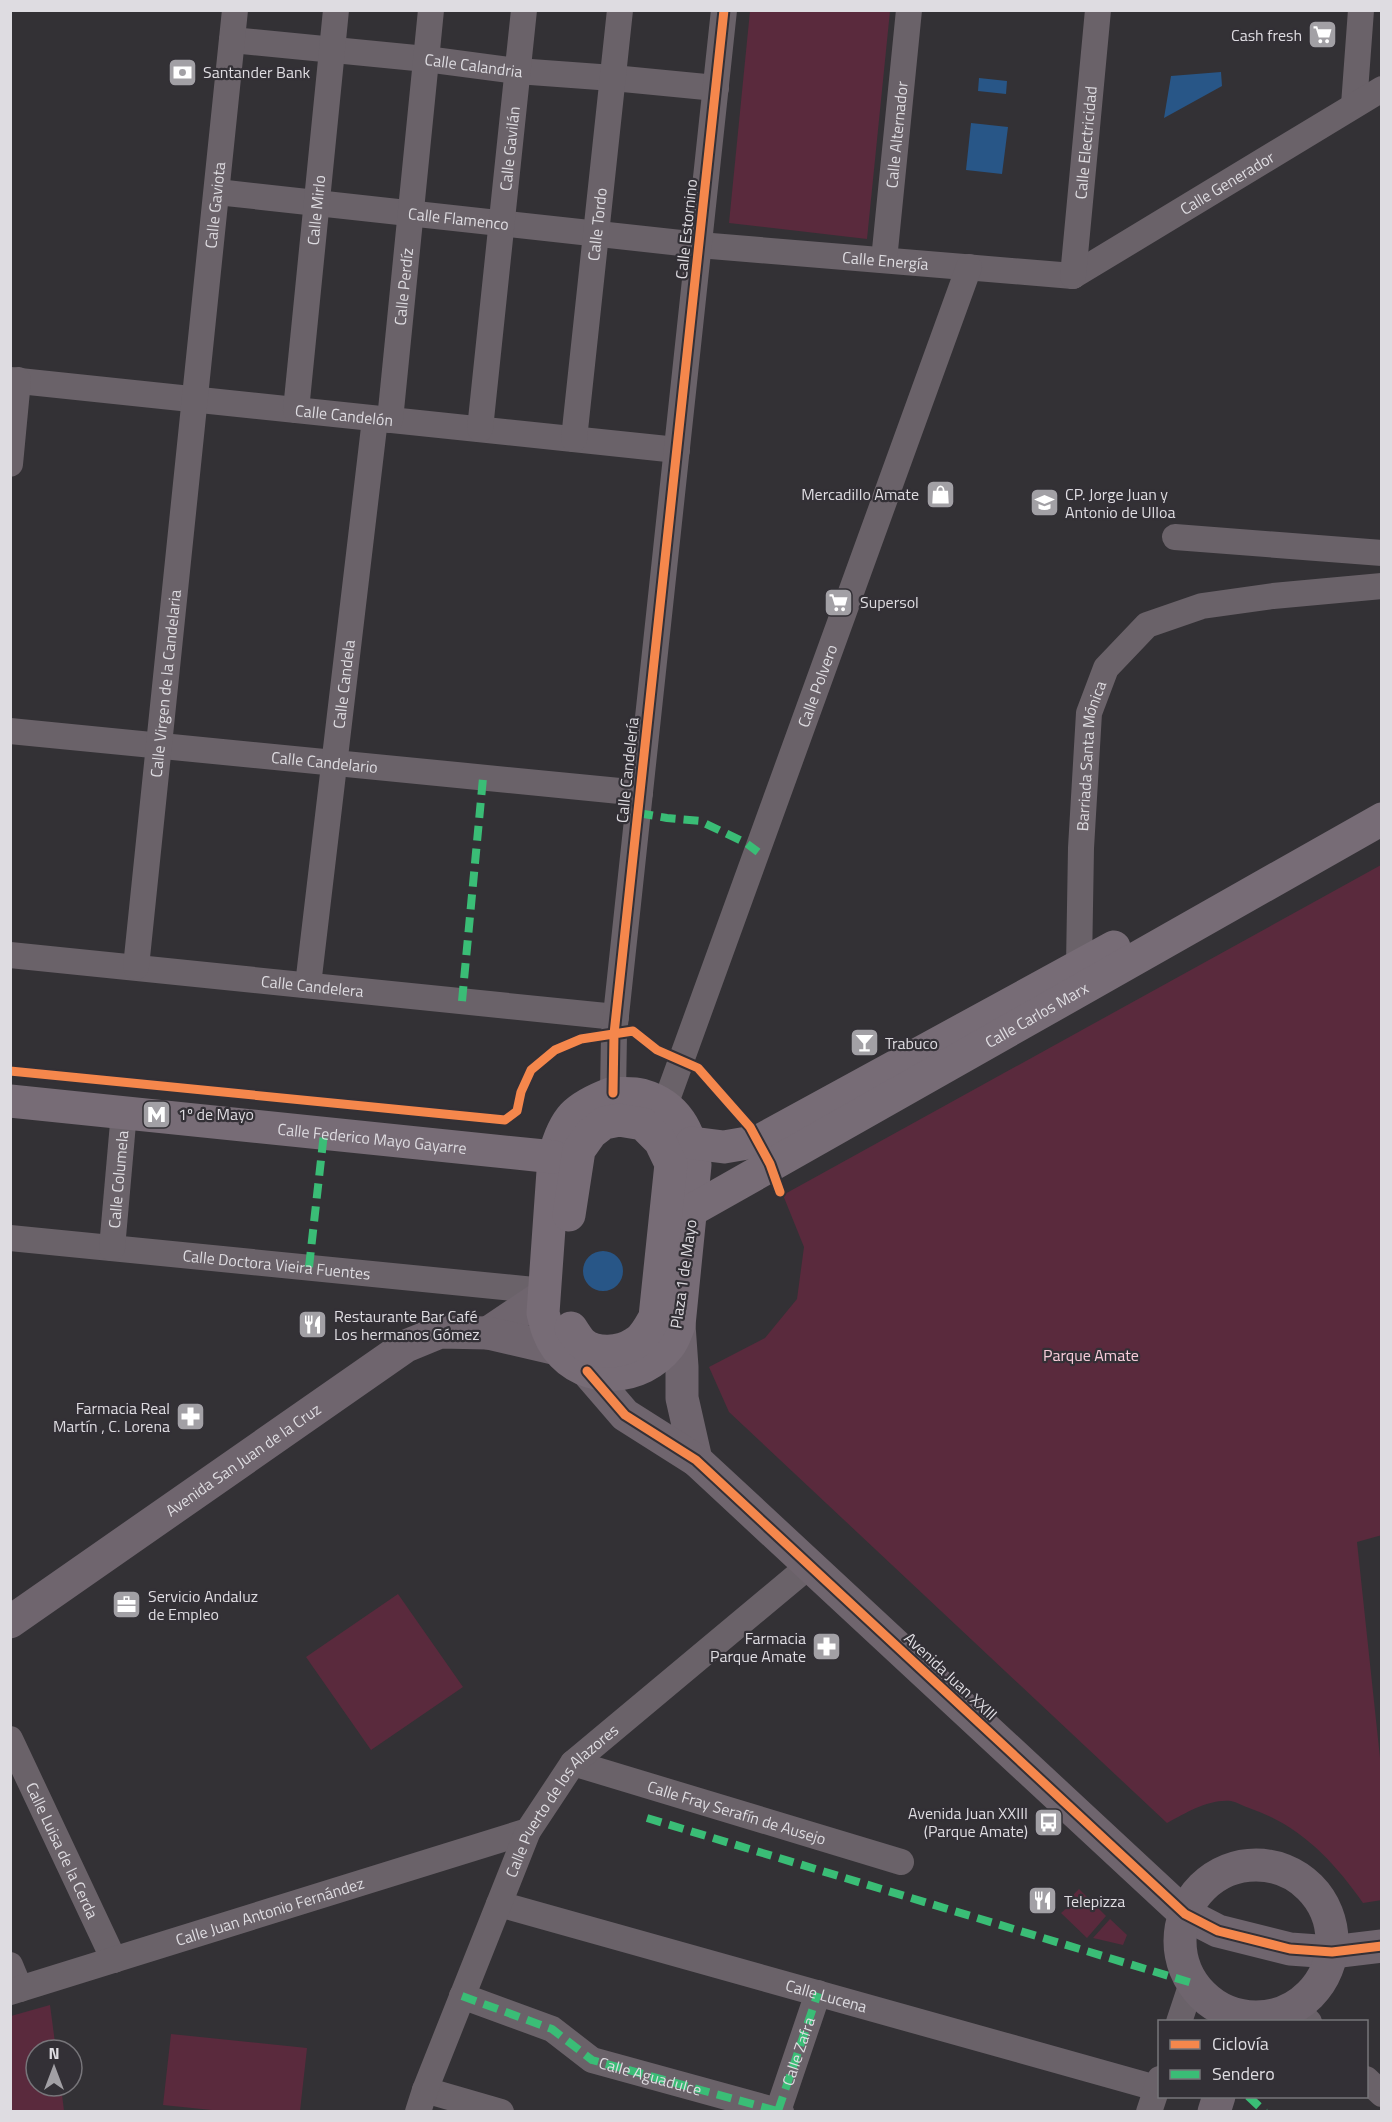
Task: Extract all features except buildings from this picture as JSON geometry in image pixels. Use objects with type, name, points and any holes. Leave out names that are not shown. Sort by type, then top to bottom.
[{"type":"main road","name":"Calle Carlos Marx","points":[[692,1143],[724,1147],[759,1141],[1118,945],[1382,795]]},
{"type":"main road","name":"Calle Carlos Marx","points":[[692,1210],[1382,819]]},
{"type":"main road","name":"Plaza 1 de Mayo","points":[[614,1093],[641,1095],[665,1106],[681,1122],[692,1143],[695,1165],[679,1325],[671,1344],[655,1361],[637,1371],[610,1376],[587,1371],[570,1361],[557,1349],[548,1332],[543,1313],[554,1164],[560,1135],[570,1118],[590,1102],[614,1093]]},
{"type":"main road","name":"Calle Federico Mayo Gayarre","points":[[10,1101],[124,1112],[554,1164]]},
{"type":"main road","points":[[554,1164],[564,1192],[567,1227],[561,1314],[582,1343],[597,1351],[616,1350],[637,1343],[655,1317],[671,1164],[660,1142],[643,1125],[619,1120],[603,1123],[591,1133],[579,1150],[567,1227]]},
{"type":"street","name":"Calle Gaviota","points":[[196,400],[235,10]]},
{"type":"street","name":"Calle Mirlo","points":[[296,410],[336,10]]},
{"type":"street","name":"Calle Perdíz","points":[[382,419],[411,213],[431,10]]},
{"type":"street","name":"Calle Gavilán","points":[[480,429],[524,10]]},
{"type":"street","name":"Calle Tordo","points":[[574,439],[620,10]]},
{"type":"street","name":"Calle Estornino","points":[[677,450],[724,10]]},
{"type":"street","name":"Calle Alternador","points":[[884,260],[909,10]]},
{"type":"street","name":"Calle Electricidad","points":[[1073,276],[1098,10]]},
{"type":"street","points":[[1354,105],[1361,10]]},
{"type":"street","points":[[1372,10],[1382,11]]},
{"type":"street","name":"Calle Calandria","points":[[232,40],[426,59],[517,71],[716,88]]},
{"type":"street","name":"Calle Generador","points":[[1073,276],[1382,89]]},
{"type":"street","name":"Calle Flamenco","points":[[217,192],[699,245]]},
{"type":"street","name":"Calle Energía","points":[[699,245],[1073,276]]},
{"type":"street","name":"Calle Polvero","points":[[665,1106],[969,267]]},
{"type":"street","points":[[10,464],[14,380]]},
{"type":"street","name":"Calle Candelón","points":[[14,380],[677,450]]},
{"type":"street","name":"Calle Virgen de la Candelaria","points":[[136,968],[196,400]]},
{"type":"street","name":"Calle Candela","points":[[308,986],[335,763],[382,419]]},
{"type":"street","name":"Calle Candelería","points":[[614,1093],[616,1017],[677,450]]},
{"type":"street","points":[[1174,537],[1382,553]]},
{"type":"street","name":"Barriada Santa Mónica","points":[[1079,965],[1081,848],[1089,713],[1106,668],[1148,625],[1202,606],[1273,596],[1382,586]]},
{"type":"street","name":"Calle Candelario","points":[[10,731],[640,793]]},
{"type":"street","name":"Calle Candelera","points":[[10,955],[616,1017]]},
{"type":"street","name":"Calle Columela","points":[[112,1248],[124,1112]]},
{"type":"street","name":"Calle Doctora Vieira Fuentes","points":[[10,1238],[544,1294]]},
{"type":"street","points":[[488,1333],[544,1294]]},
{"type":"street","points":[[679,1325],[682,1398],[696,1460]]},
{"type":"street","name":"Avenida San Juan de la Cruz","points":[[10,1622],[406,1346],[440,1332],[488,1333],[557,1349]]},
{"type":"street","name":"Avenida Juan XXIII","points":[[587,1371],[625,1415],[696,1460],[1185,1914],[1218,1931],[1290,1949],[1332,1952],[1382,1946]]},
{"type":"street","name":"Calle Puerto de los Alazores","points":[[422,2101],[528,1831],[573,1763],[810,1565]]},
{"type":"street","name":"Calle Luisa de la Cerda","points":[[10,1739],[114,1960]]},
{"type":"street","name":"Calle Fray Serafín de Ausejo","points":[[573,1763],[901,1862]]},
{"type":"street","name":"Calle Juan Antonio Fernández","points":[[15,1991],[528,1831]]},
{"type":"street","points":[[1257,1865],[1276,1867],[1293,1874],[1308,1885],[1320,1899],[1328,1916],[1332,1934],[1332,1952],[1325,1974],[1302,2014],[1278,2014],[1241,2019],[1206,1998],[1192,1983],[1183,1961],[1180,1938],[1185,1914],[1194,1898],[1206,1884],[1221,1873],[1239,1867],[1257,1865]]},
{"type":"street","name":"Calle Lucena","points":[[499,1904],[818,1993],[1155,2093]]},
{"type":"street","points":[[10,1965],[15,1991]]},
{"type":"street","points":[[1180,2020],[1192,1983]]},
{"type":"street","name":"Calle Zafra","points":[[780,2111],[818,1993]]},
{"type":"street","name":"Calle Aguadulce","points":[[462,1996],[552,2029],[592,2060],[780,2111]]},
{"type":"street","points":[[1368,2081],[1382,2094]]},
{"type":"street","points":[[422,2101],[501,2112]]},
{"type":"green space","points":[[750,11],[890,11],[867,239],[729,223]]},
{"type":"green space","name":"Parque Amate","points":[[1381,865],[1382,1535],[1357,1542],[1381,1767],[1382,1900],[1363,1903],[1340,1872],[1299,1834],[1267,1815],[1238,1803],[1222,1801],[1206,1804],[1167,1823],[729,1412],[709,1367],[765,1338],[797,1299],[804,1247],[783,1195]]},
{"type":"green space","points":[[398,1594],[463,1687],[371,1750],[306,1657]]},
{"type":"green space","points":[[1079,1889],[1106,1916],[1087,1938],[1061,1913],[1076,1900],[1072,1896]]},
{"type":"green space","points":[[1110,1919],[1127,1935],[1123,1945],[1093,1938]]},
{"type":"green space","points":[[50,2005],[54,2038],[24,2038],[24,2098],[62,2098],[64,2111],[11,2111],[11,2016]]},
{"type":"green space","points":[[171,2034],[307,2048],[300,2111],[231,2112],[163,2105]]},
{"type":"water","points":[[1221,72],[1222,86],[1164,118],[1171,76]]},
{"type":"water","points":[[979,78],[1007,81],[1006,94],[978,91]]},
{"type":"water","points":[[971,123],[1008,127],[1002,174],[966,170]]},
{"type":"water","points":[[603,1251],[617,1257],[623,1271],[617,1285],[603,1291],[589,1285],[583,1271],[589,1257]]},
{"type":"marked path","points":[[462,1001],[483,778]]},
{"type":"marked path","points":[[638,813],[700,821],[746,843],[758,852]]},
{"type":"marked path","points":[[309,1267],[324,1133]]},
{"type":"marked path","points":[[647,1818],[1192,1983]]},
{"type":"marked path","points":[[778,2111],[818,1993]]},
{"type":"marked path","points":[[462,1996],[552,2029],[592,2060],[781,2112]]},
{"type":"marked path","points":[[1250,2098],[1265,2112]]},
{"type":"cycle path","points":[[613,1093],[614,1034],[724,10]]},
{"type":"cycle path","points":[[10,1071],[505,1120],[517,1111],[521,1092],[531,1070],[555,1050],[581,1039],[633,1031],[657,1050],[698,1068],[750,1127],[770,1164],[780,1192]]},
{"type":"cycle path","points":[[587,1371],[625,1415],[696,1460],[1185,1914],[1218,1931],[1290,1949],[1332,1952],[1382,1946]]},
{"type":"place","name":"Cash fresh","points":[[1323,35]]},
{"type":"place","name":"Santander Bank","points":[[182,72]]},
{"type":"place","name":"Mercadillo Amate","points":[[940,494]]},
{"type":"place","name":"CP. Jorge Juan y Antonio de Ulloa","points":[[1044,503]]},
{"type":"place","name":"Supersol","points":[[839,602]]},
{"type":"place","name":"Trabuco","points":[[864,1043]]},
{"type":"place","name":"1º de Mayo","points":[[157,1114]]},
{"type":"place","name":"Restaurante Bar Café Los hermanos Gómez","points":[[313,1325]]},
{"type":"place","name":"Farmacia Real Martín , C. Lorena","points":[[191,1417]]},
{"type":"place","name":"Servicio Andaluz de Empleo","points":[[127,1605]]},
{"type":"place","name":"Farmacia Parque Amate","points":[[827,1647]]},
{"type":"place","name":"Avenida Juan XXIII (Parque Amate)","points":[[1049,1822]]},
{"type":"place","name":"Telepizza","points":[[1043,1901]]}]
